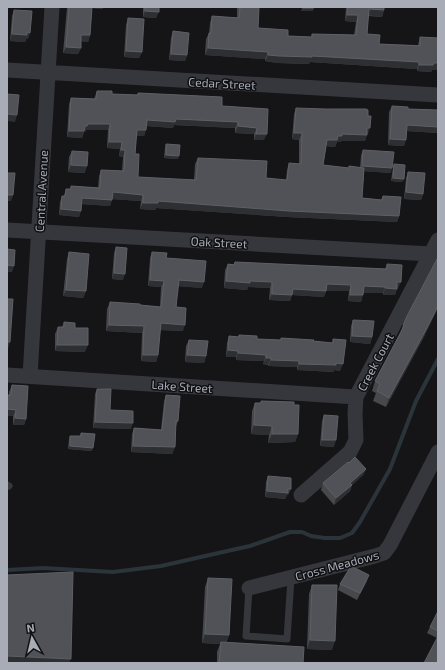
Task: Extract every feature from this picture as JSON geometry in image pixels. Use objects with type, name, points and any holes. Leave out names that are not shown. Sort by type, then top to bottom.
[{"type":"street","name":"Central Avenue","points":[[30,376],[52,7]]},
{"type":"street","name":"Cedar Street","points":[[7,70],[438,95]]},
{"type":"street","name":"Oak Street","points":[[7,230],[431,254]]},
{"type":"street","name":"Creek Court","points":[[301,495],[350,452],[356,440],[356,397],[438,240]]},
{"type":"street","name":"Lake Street","points":[[7,375],[356,397]]},
{"type":"street","name":"Cross Meadows","points":[[249,588],[375,556],[384,552],[390,545],[438,452]]},
{"type":"lane","points":[[249,588],[246,636],[287,639],[291,578]]},
{"type":"building","points":[[69,7],[92,7],[90,35],[81,35],[81,48],[66,47]]},
{"type":"building","points":[[145,7],[159,7],[159,12],[145,11]]},
{"type":"building","points":[[240,7],[259,7],[258,28],[288,30],[288,36],[312,37],[312,34],[356,35],[358,15],[347,15],[348,7],[384,7],[384,10],[369,9],[367,34],[380,35],[379,44],[420,46],[420,37],[438,38],[438,63],[434,63],[433,65],[419,65],[419,62],[312,56],[279,56],[268,55],[268,52],[208,48],[212,16],[239,18]]},
{"type":"building","points":[[314,7],[314,8],[302,8]]},
{"type":"building","points":[[14,10],[32,11],[30,33],[27,32],[27,35],[12,34]]},
{"type":"building","points":[[128,18],[144,19],[142,52],[126,51]]},
{"type":"building","points":[[173,31],[189,33],[187,55],[171,54]]},
{"type":"building","points":[[97,91],[112,91],[112,94],[138,95],[138,93],[222,97],[222,106],[268,109],[267,134],[256,134],[257,128],[238,126],[238,122],[176,119],[175,122],[147,120],[146,130],[137,130],[135,154],[139,154],[138,177],[196,180],[198,158],[267,161],[266,178],[287,180],[289,163],[301,164],[302,133],[294,133],[296,108],[366,109],[368,110],[368,116],[371,116],[370,128],[367,128],[367,135],[342,134],[342,136],[338,136],[337,140],[327,140],[323,165],[364,168],[362,198],[382,200],[383,196],[401,197],[399,216],[289,211],[158,201],[158,203],[143,203],[143,195],[113,192],[112,200],[82,198],[81,211],[61,209],[62,196],[65,196],[66,189],[71,189],[71,186],[100,188],[101,170],[124,171],[125,150],[121,150],[122,142],[109,142],[110,124],[88,124],[85,126],[84,131],[69,131],[71,98],[96,99]]},
{"type":"building","points":[[7,94],[19,95],[17,115],[7,114]]},
{"type":"building","points":[[392,106],[408,107],[408,109],[438,110],[438,127],[407,125],[406,140],[390,139]]},
{"type":"building","points":[[166,144],[180,145],[179,156],[166,155]]},
{"type":"building","points":[[363,150],[394,152],[392,168],[362,166]]},
{"type":"building","points":[[72,151],[88,152],[87,166],[71,165]]},
{"type":"building","points":[[394,164],[405,165],[404,179],[393,178]]},
{"type":"building","points":[[408,172],[425,173],[423,194],[406,192]]},
{"type":"building","points":[[7,173],[15,173],[13,195],[7,195]]},
{"type":"building","points":[[116,247],[127,248],[125,274],[114,273]]},
{"type":"building","points":[[7,249],[15,250],[14,266],[8,265],[7,270]]},
{"type":"building","points":[[69,252],[89,254],[86,291],[66,290]]},
{"type":"building","points":[[152,252],[167,253],[166,258],[206,261],[204,282],[179,280],[176,307],[186,308],[185,325],[161,323],[158,355],[143,355],[144,326],[109,325],[110,302],[161,307],[164,281],[150,280]]},
{"type":"building","points":[[438,257],[438,306],[389,398],[377,391],[380,384],[375,381]]},
{"type":"building","points":[[235,262],[387,269],[387,264],[402,265],[401,282],[397,282],[397,289],[364,286],[363,295],[350,295],[351,285],[327,284],[326,291],[293,289],[292,295],[272,294],[272,282],[250,281],[250,283],[226,281],[228,264],[234,265]]},
{"type":"building","points":[[7,299],[13,299],[10,342],[7,342]]},
{"type":"building","points":[[353,320],[374,321],[372,337],[352,336]]},
{"type":"building","points":[[64,322],[75,323],[75,328],[88,328],[88,345],[57,345],[58,327],[64,327]]},
{"type":"building","points":[[239,335],[257,336],[257,339],[281,340],[281,338],[333,343],[333,339],[346,340],[343,364],[299,364],[299,361],[271,360],[271,358],[266,358],[266,355],[238,353],[238,351],[228,350],[229,336],[239,337]]},
{"type":"building","points":[[189,340],[208,341],[206,356],[187,355]]},
{"type":"building","points":[[12,385],[28,386],[26,419],[15,418],[16,410],[7,409],[7,395],[11,395]]},
{"type":"building","points":[[97,389],[111,389],[110,410],[133,411],[133,423],[95,422]]},
{"type":"building","points":[[166,395],[180,396],[178,421],[176,421],[175,447],[133,446],[134,428],[162,430]]},
{"type":"building","points":[[261,401],[294,402],[294,405],[299,405],[298,434],[272,434],[272,426],[254,425],[255,403],[261,403]]},
{"type":"building","points":[[324,415],[338,416],[336,440],[322,440]]},
{"type":"building","points":[[81,433],[95,434],[93,448],[70,446],[70,436],[81,436]]},
{"type":"building","points":[[355,457],[366,469],[350,483],[352,485],[336,498],[323,483]]},
{"type":"building","points":[[268,476],[291,478],[291,489],[288,489],[288,493],[267,491]]},
{"type":"building","points":[[351,566],[369,575],[360,593],[340,584]]},
{"type":"building","points":[[73,572],[71,659],[7,656],[7,575]]},
{"type":"building","points":[[208,578],[232,579],[229,635],[205,634]]},
{"type":"building","points":[[312,585],[337,585],[335,641],[310,640]]},
{"type":"building","points":[[438,611],[438,631],[430,627]]},
{"type":"building","points":[[438,636],[438,663],[424,663]]},
{"type":"building","points":[[221,642],[304,647],[303,663],[219,663]]},
{"type":"waterway","points":[[7,570],[43,568],[113,572],[161,566],[250,546],[290,532],[302,532],[311,536],[325,538],[340,538],[352,533],[360,522],[390,469],[416,401],[438,359]]}]
